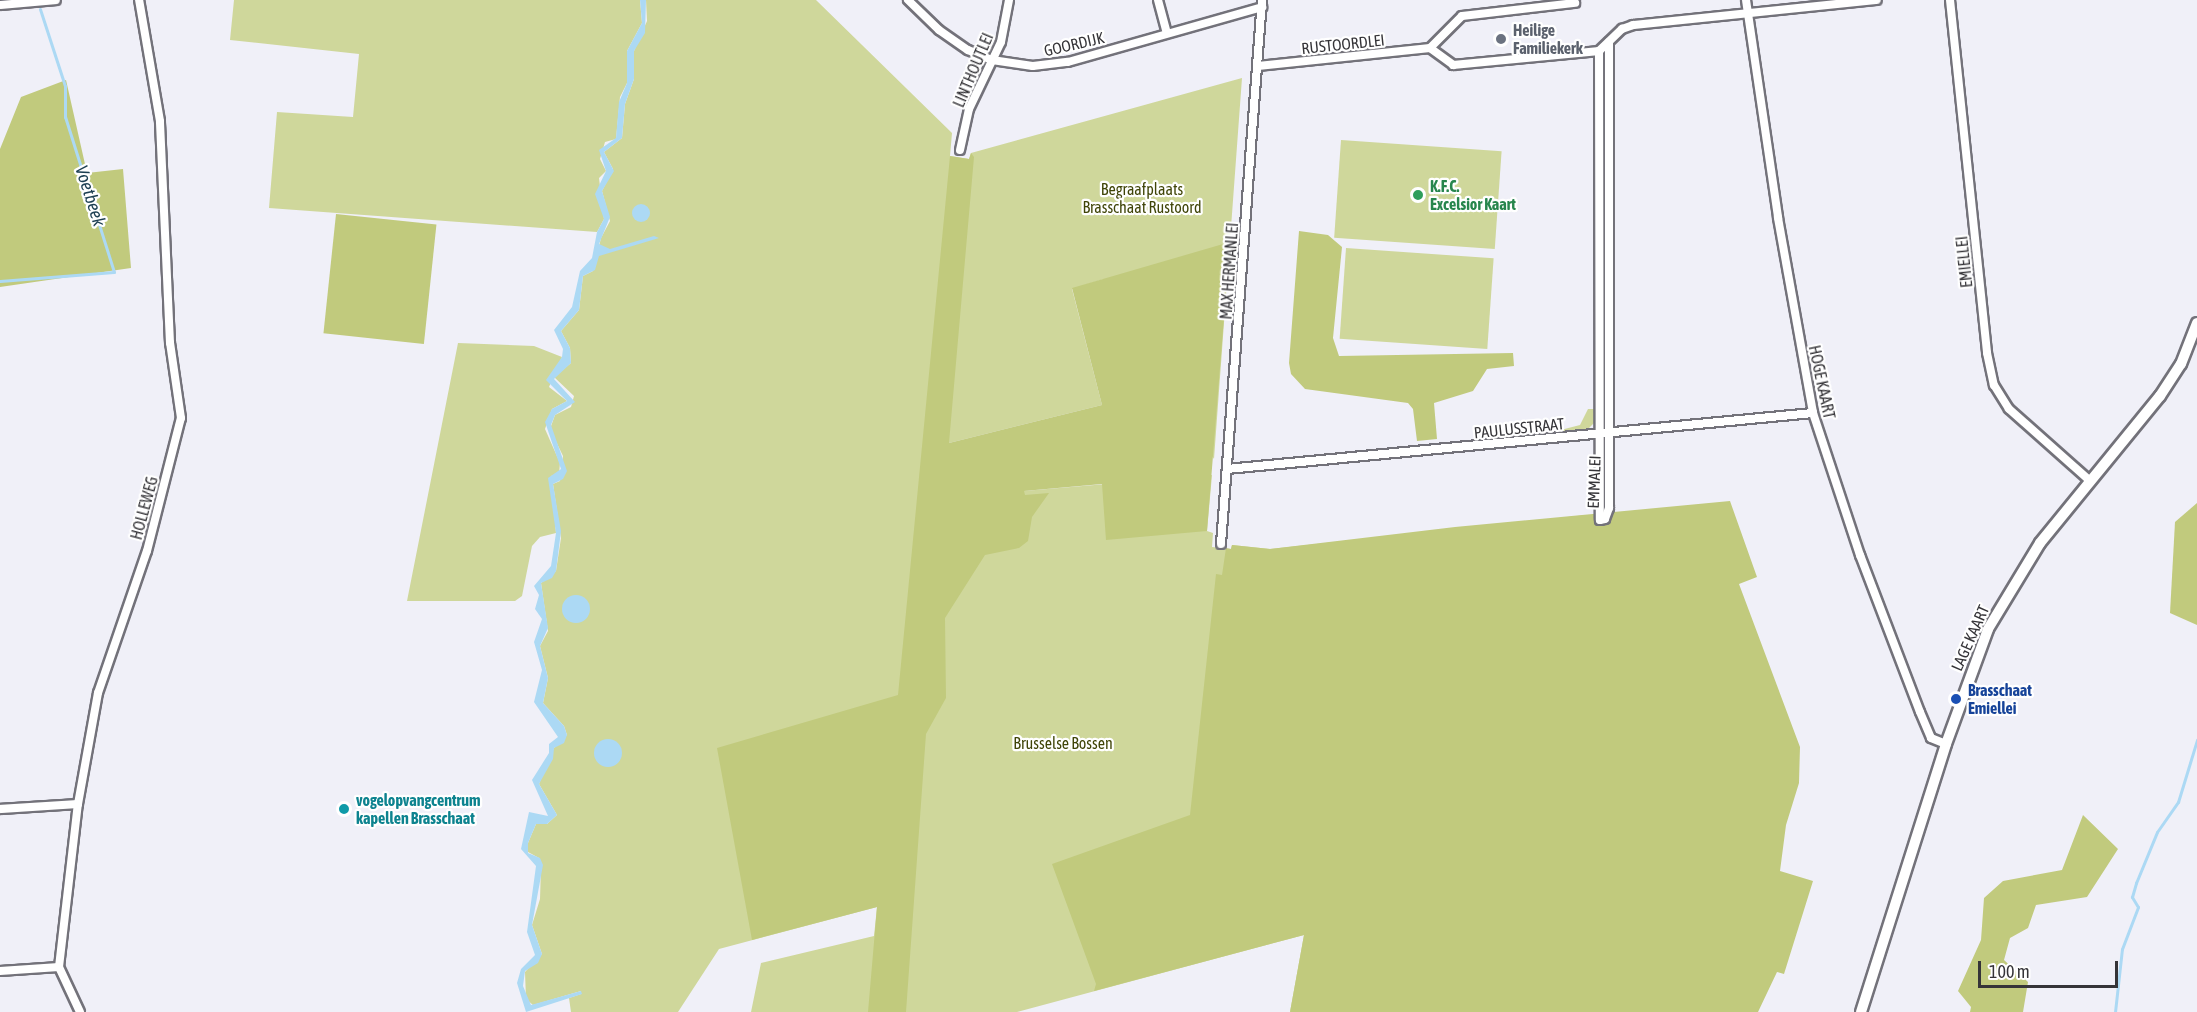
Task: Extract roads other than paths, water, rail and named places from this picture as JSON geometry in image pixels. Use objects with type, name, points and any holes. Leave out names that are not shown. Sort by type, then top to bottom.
[{"type":"street","points":[[0,5],[56,0]]},
{"type":"street","name":"HOLLEWEG","points":[[59,967],[78,804],[98,693],[147,551],[181,418],[170,343],[160,121],[139,0]]},
{"type":"street","name":"GOORDIJK","points":[[908,0],[953,41],[992,60],[1014,65],[1051,65],[1167,33],[1262,3]]},
{"type":"street","name":"LINTHOUTLEI","points":[[960,150],[969,109],[1005,27],[1009,0]]},
{"type":"street","points":[[1158,0],[1167,33]]},
{"type":"street","name":"HOGE KAART","points":[[1746,0],[1778,218],[1813,412],[1860,555],[1920,712],[1931,738],[1946,744]]},
{"type":"street","points":[[1575,3],[1462,16],[1430,48],[1453,65],[1599,51],[1622,29],[1633,25],[1877,0]]},
{"type":"street","name":"EMIELLEI","points":[[1950,0],[1987,353],[1994,385],[2009,409],[2090,481]]},
{"type":"street","name":"MAX HERMANLEI","points":[[1221,544],[1262,3]]},
{"type":"street","name":"EMMALEI","points":[[1599,51],[1600,520],[1605,519],[1609,508],[1609,42]]},
{"type":"street","name":"RUSTOORDLEI","points":[[1258,66],[1430,48]]},
{"type":"street","name":"LAGE KAART","points":[[1861,1012],[1973,663],[2014,581],[2090,481],[2160,396],[2181,364],[2197,323]]},
{"type":"street","name":"PAULUSSTRAAT","points":[[1227,469],[1813,412]]},
{"type":"street","points":[[0,809],[78,804]]},
{"type":"street","points":[[0,971],[59,967],[80,1012]]},
{"type":"water","points":[[640,0],[646,0],[645,33],[634,51],[634,79],[625,104],[622,138],[604,152],[614,171],[602,191],[610,217],[599,244],[610,249],[654,236],[659,238],[599,256],[595,270],[583,276],[579,310],[561,331],[570,348],[571,363],[554,379],[575,402],[555,415],[551,425],[567,471],[563,479],[553,484],[561,531],[556,571],[552,578],[541,583],[548,628],[540,646],[548,678],[543,703],[564,726],[567,735],[564,743],[554,748],[553,759],[539,784],[557,815],[547,824],[536,824],[528,843],[528,853],[540,858],[543,865],[532,925],[542,954],[538,963],[525,971],[523,986],[531,1005],[581,991],[582,994],[526,1012],[517,983],[521,969],[535,955],[527,932],[536,866],[521,849],[529,812],[548,816],[532,780],[549,753],[549,744],[558,737],[534,702],[542,670],[534,642],[542,619],[535,609],[539,595],[534,586],[551,566],[556,533],[548,478],[561,469],[545,422],[552,409],[567,401],[546,380],[562,357],[563,349],[554,330],[572,307],[580,271],[592,258],[597,232],[604,219],[595,194],[606,171],[599,150],[616,138],[619,102],[627,83],[627,51],[642,23]]},
{"type":"water","points":[[637,204],[645,204],[650,209],[648,220],[637,222],[632,217],[632,209]]},
{"type":"water","points":[[576,595],[586,599],[590,609],[586,619],[576,623],[566,619],[562,609],[566,599]]},
{"type":"water","points":[[608,739],[618,743],[622,753],[618,763],[608,767],[598,763],[594,753],[598,743]]},
{"type":"waterway","name":"Voetbeek","points":[[0,281],[114,272],[65,117],[65,86],[40,9]]},
{"type":"waterway","points":[[2115,1012],[2122,949],[2138,907],[2132,897],[2136,883],[2157,832],[2178,802],[2197,740]]},
{"type":"place","name":"Heilige Familiekerk","points":[[1501,39]]},
{"type":"place","name":"K.F.C. Excelsior Kaart","points":[[1418,195]]},
{"type":"place","name":"Brasschaat Emiellei","points":[[1956,699]]},
{"type":"place","name":"vogelopvangcentrum kapellen Brasschaat","points":[[344,809]]},
{"type":"park label","name":"Begraafplaats Brasschaat Rustoord","points":[[1142,198]]},
{"type":"park label","name":"Brusselse Bossen","points":[[1063,743]]}]
